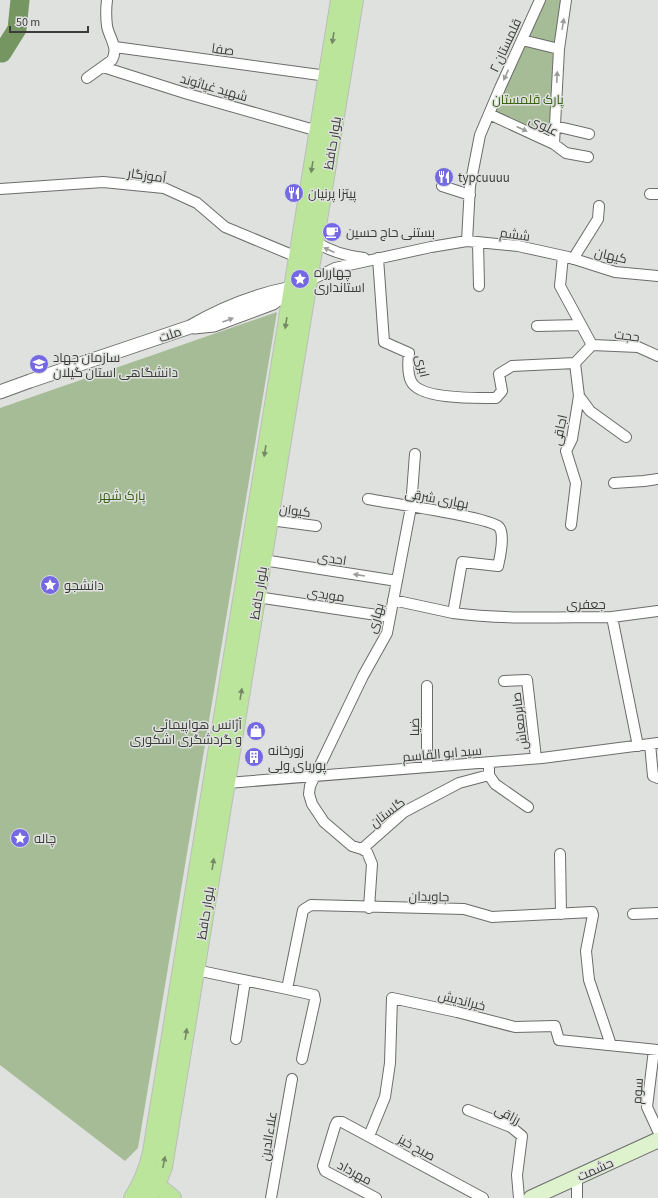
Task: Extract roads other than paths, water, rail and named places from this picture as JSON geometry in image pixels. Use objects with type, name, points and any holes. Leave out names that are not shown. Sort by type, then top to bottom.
[{"type":"main road","name":"بلوار حافظ","points":[[150,1191],[149,1163],[219,783],[257,597],[270,520],[266,496],[292,288],[339,0]]},
{"type":"main road","name":"بلوار حافظ","points":[[132,1198],[150,1191],[164,1167],[196,970],[219,783],[266,496],[316,242],[355,0]]},
{"type":"main road","points":[[292,288],[309,281]]},
{"type":"main road","name":"حشمت","points":[[531,1198],[658,1140]]},
{"type":"main road","points":[[150,1191],[173,1198]]},
{"type":"street","points":[[88,78],[114,57],[115,47],[107,27],[107,0]]},
{"type":"street","name":"قلمستان ۲","points":[[467,241],[470,186],[480,135],[540,0]]},
{"type":"street","points":[[554,144],[559,49],[566,0]]},
{"type":"street","points":[[522,40],[559,49]]},
{"type":"street","name":"صفا","points":[[115,47],[327,76]]},
{"type":"street","name":"شهید غیاثوند","points":[[103,67],[188,94],[318,131]]},
{"type":"street","name":"علوی","points":[[489,114],[554,144],[566,153],[588,157]]},
{"type":"street","points":[[555,126],[589,134]]},
{"type":"street","name":"آموزگار","points":[[0,189],[102,182],[164,188],[197,203],[225,227],[297,257]]},
{"type":"street","points":[[442,186],[470,195]]},
{"type":"street","points":[[573,259],[598,219],[600,206]]},
{"type":"street","name":"ششم","points":[[309,281],[335,268],[431,247],[467,241],[518,246],[561,256]]},
{"type":"street","points":[[316,242],[327,250],[346,256],[375,259]]},
{"type":"street","points":[[478,242],[479,286]]},
{"type":"street","points":[[561,256],[560,286],[592,345],[575,364]]},
{"type":"street","name":"کیهان","points":[[561,256],[615,272],[658,276]]},
{"type":"street","name":"ابری","points":[[375,259],[384,342],[409,353],[408,368],[411,382],[418,390],[434,394],[466,398],[496,398],[502,391],[498,374],[512,366],[575,364]]},
{"type":"street","name":"ملت","points":[[0,392],[190,327],[217,313],[271,292],[292,288]]},
{"type":"street","points":[[538,326],[581,325]]},
{"type":"street","name":"حجت","points":[[592,345],[638,347],[658,356]]},
{"type":"street","name":"اجاقی","points":[[571,525],[576,483],[566,451],[572,439],[579,396],[575,364]]},
{"type":"street","points":[[579,396],[590,411],[626,437]]},
{"type":"street","name":"بهاری","points":[[362,848],[352,846],[324,822],[312,804],[309,794],[310,786],[364,676],[387,633],[411,507],[415,454]]},
{"type":"street","points":[[614,483],[658,479]]},
{"type":"street","name":"بهاری شرقی","points":[[368,499],[477,518],[500,529],[502,537],[498,566],[462,562],[453,613]]},
{"type":"street","name":"کیوان","points":[[270,520],[316,526]]},
{"type":"street","name":"احدی","points":[[263,560],[397,581]]},
{"type":"street","name":"مویدی","points":[[257,597],[390,617]]},
{"type":"street","name":"جعفری","points":[[393,600],[453,613],[477,616],[538,618],[612,617],[638,746]]},
{"type":"street","points":[[612,617],[658,611]]},
{"type":"street","name":"صابرمعاش","points":[[504,681],[527,680],[536,758]]},
{"type":"street","name":"ضیا","points":[[427,686],[428,767]]},
{"type":"street","points":[[654,744],[653,776],[658,778]]},
{"type":"street","name":"سید ابو القاسم","points":[[219,783],[536,758],[654,744]]},
{"type":"street","points":[[488,762],[489,774],[495,784],[528,807]]},
{"type":"street","name":"گلستان","points":[[362,848],[404,812],[459,783],[489,774]]},
{"type":"street","points":[[362,848],[367,852],[372,864],[369,908]]},
{"type":"street","points":[[560,854],[561,914]]},
{"type":"street","name":"جاویدان","points":[[287,989],[303,910],[311,905],[369,908],[464,909],[492,916],[592,912],[593,915],[586,951],[589,980],[611,1045]]},
{"type":"street","points":[[633,914],[658,913]]},
{"type":"street","points":[[196,970],[314,995],[315,1000],[302,1059]]},
{"type":"street","points":[[236,1039],[245,981]]},
{"type":"street","name":"خیراندیش","points":[[369,1136],[385,1097],[390,1063],[392,998],[457,1012],[514,1027],[555,1026],[559,1040],[656,1050]]},
{"type":"street","name":"سوم","points":[[656,1050],[647,1107],[658,1131]]},
{"type":"street","name":"علاءالدین","points":[[271,1198],[292,1078]]},
{"type":"street","name":"رزاقی","points":[[468,1110],[511,1127],[522,1136],[516,1175],[519,1198]]},
{"type":"street","name":"صبح خیز","points":[[323,1169],[335,1126],[337,1122],[342,1122],[483,1198]]},
{"type":"street","name":"مهرداد","points":[[323,1169],[376,1198]]},
{"type":"street","points":[[576,1198],[577,1178]]},
{"type":"waterway","points":[[0,53],[2,53],[17,29],[20,0]]},
{"type":"place","name":"typcuuuu","points":[[444,177]]},
{"type":"place","name":"پیتزا پرنیان","points":[[294,193]]},
{"type":"place","name":"بستنی حاج حسین","points":[[332,232]]},
{"type":"place","name":"چهارراه استانداری","points":[[300,279]]},
{"type":"place","name":"سازمان جهاد دانشگاهی استان گیلان","points":[[39,364]]},
{"type":"place","name":"دانشجو","points":[[50,585]]},
{"type":"place","name":"آژانس هواپیمائی و گردشگری اشکوری","points":[[256,731]]},
{"type":"place","name":"زورخانه پوریای ولی","points":[[254,757]]},
{"type":"place","name":"چاله","points":[[20,838]]},
{"type":"park label","name":"پارک قلمستان","points":[[528,99]]},
{"type":"park label","name":"پارک شهر","points":[[122,495]]}]
